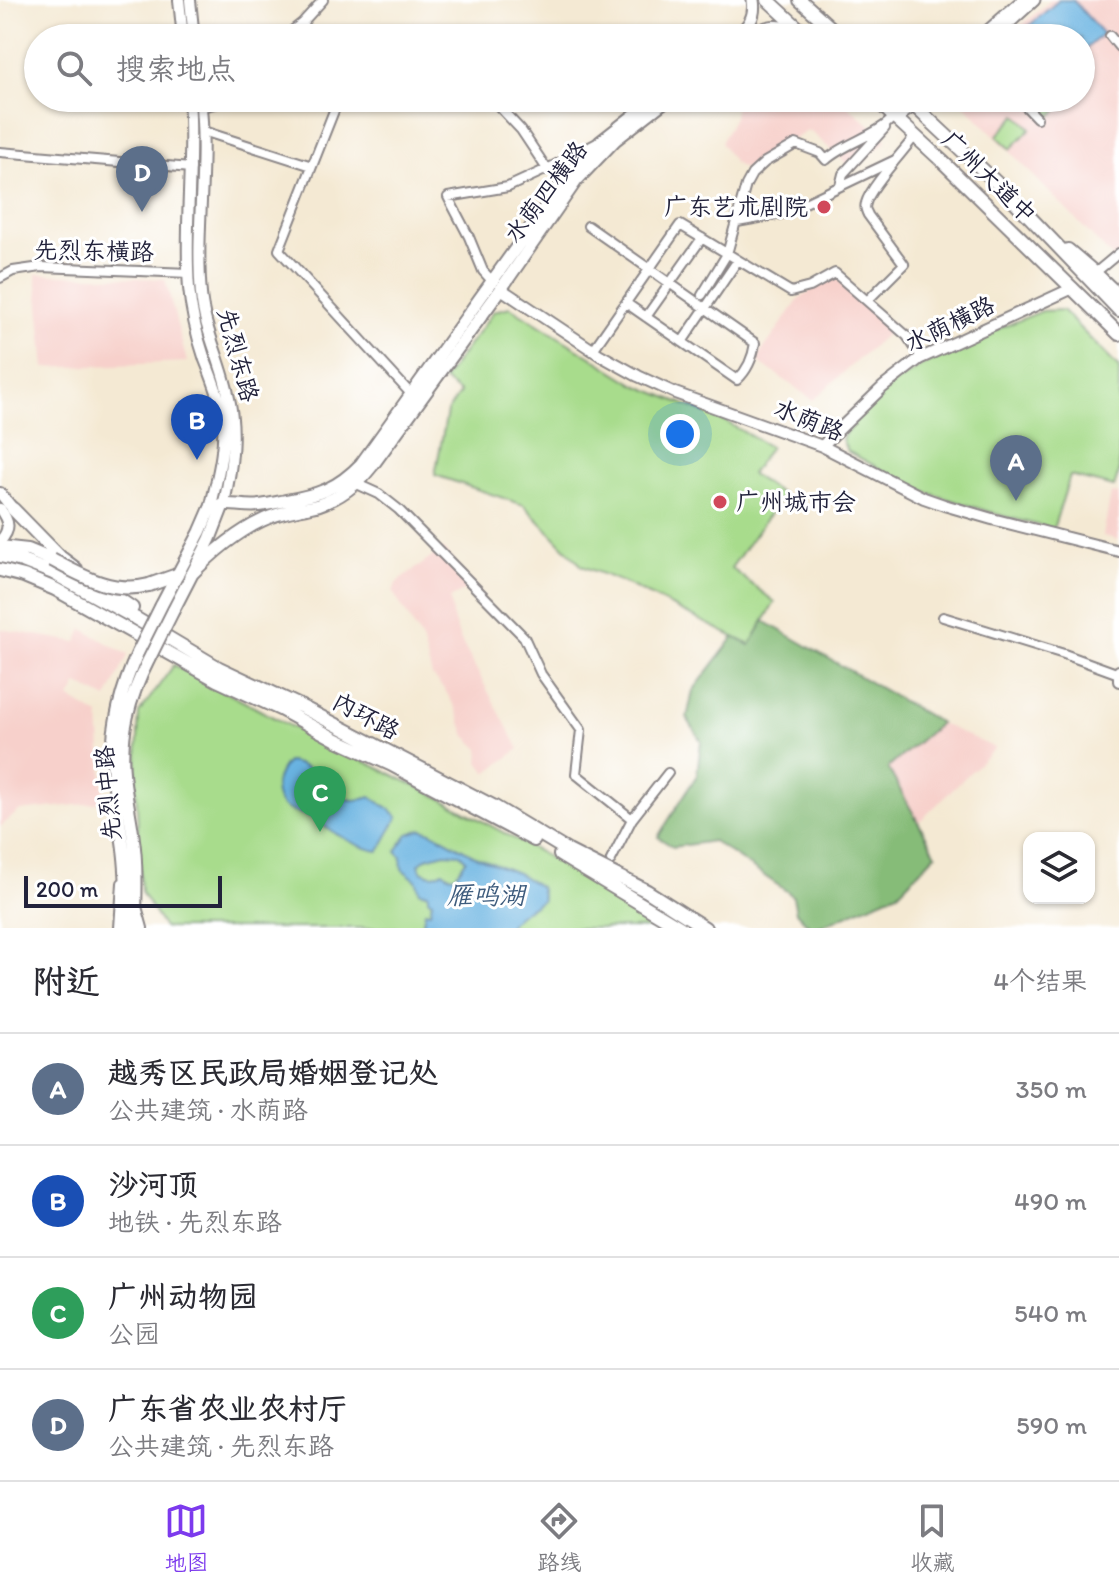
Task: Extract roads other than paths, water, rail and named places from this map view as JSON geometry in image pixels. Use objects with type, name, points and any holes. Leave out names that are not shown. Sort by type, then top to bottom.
[{"type":"main road","points":[[750,24],[753,0]]},
{"type":"main road","points":[[768,0],[794,24]]},
{"type":"main road","points":[[800,0],[827,24]]},
{"type":"main road","points":[[996,24],[1023,0]]},
{"type":"main road","points":[[1007,24],[1034,0]]},
{"type":"main road","name":"水荫四横路","points":[[497,286],[569,174],[600,142],[638,112]]},
{"type":"main road","name":"水荫四横路","points":[[497,286],[594,160],[651,112]]},
{"type":"main road","name":"广州大道中","points":[[887,112],[1119,334]]},
{"type":"main road","points":[[893,120],[901,112]]},
{"type":"main road","name":"广州大道中","points":[[922,112],[1047,234]]},
{"type":"main road","points":[[913,134],[925,116]]},
{"type":"main road","points":[[1047,234],[1119,296]]},
{"type":"main road","points":[[1047,234],[1119,310]]},
{"type":"main road","points":[[245,530],[227,531],[216,524],[210,509],[224,503],[255,506],[311,496],[339,484],[361,464],[411,394],[497,286]]},
{"type":"main road","points":[[0,544],[35,552],[101,584],[127,588],[183,576],[245,530],[273,516],[329,501],[357,484],[372,466],[497,286]]},
{"type":"main road","name":"先烈东路","points":[[143,656],[161,606],[216,524],[224,503]]},
{"type":"main road","points":[[7,509],[73,567],[186,644],[246,680]]},
{"type":"main road","name":"先烈东路","points":[[143,656],[173,611],[183,576],[210,509]]},
{"type":"main road","name":"内环路","points":[[0,556],[43,569],[96,596],[205,660],[493,806],[568,851],[647,891],[705,928]]},
{"type":"main road","name":"内环路","points":[[0,570],[55,589],[217,680],[481,811],[681,928]]},
{"type":"main road","points":[[118,752],[115,722],[120,698],[126,678],[143,656]]},
{"type":"main road","name":"先烈中路","points":[[118,752],[114,786],[124,854],[127,928]]},
{"type":"main road","name":"先烈中路","points":[[118,752],[135,851],[135,928]]},
{"type":"street","points":[[179,0],[182,24]]},
{"type":"street","points":[[190,0],[193,24]]},
{"type":"street","points":[[302,23],[323,0]]},
{"type":"street","points":[[1110,36],[1119,47]]},
{"type":"street","name":"先烈东路","points":[[189,112],[191,301],[222,417],[218,477],[210,509]]},
{"type":"street","name":"先烈东路","points":[[202,112],[201,298],[228,392],[233,426],[231,465],[224,503]]},
{"type":"street","points":[[333,112],[279,250],[411,394]]},
{"type":"street","points":[[504,112],[521,130],[547,169]]},
{"type":"street","points":[[1031,112],[1037,118]]},
{"type":"street","points":[[840,186],[843,174],[893,120]]},
{"type":"street","points":[[702,295],[727,254],[746,185],[752,174],[796,144],[820,153],[826,160],[844,146],[893,120]]},
{"type":"street","points":[[203,131],[312,166]]},
{"type":"street","points":[[867,301],[904,264],[870,218],[865,206],[913,134]]},
{"type":"street","points":[[497,286],[483,271],[448,197],[508,187],[600,142]]},
{"type":"street","points":[[0,152],[191,163],[203,156]]},
{"type":"street","points":[[737,222],[782,214],[897,159]]},
{"type":"street","points":[[593,350],[680,225],[791,292],[810,287],[835,273],[907,336],[922,358]]},
{"type":"street","points":[[588,226],[755,343],[753,356],[737,380],[626,303]]},
{"type":"street","points":[[646,317],[702,238]]},
{"type":"street","points":[[1095,273],[1119,253]]},
{"type":"street","points":[[682,342],[738,260]]},
{"type":"street","name":"先烈东横路","points":[[0,278],[13,271],[41,267],[189,273]]},
{"type":"street","name":"水荫路","points":[[497,286],[593,350],[675,393],[822,446],[924,498],[992,519],[1119,551]]},
{"type":"street","name":"水荫横路","points":[[822,446],[908,366],[1073,288]]},
{"type":"street","points":[[357,484],[379,494],[398,509],[524,637],[541,674],[581,730],[576,774],[632,819]]},
{"type":"street","points":[[0,493],[7,509],[9,526],[0,544]]},
{"type":"street","points":[[943,617],[1119,672],[1119,681]]},
{"type":"street","points":[[611,860],[632,819],[668,773]]},
{"type":"street","points":[[119,928],[124,854]]},
{"type":"street","points":[[136,902],[143,928]]},
{"type":"water","points":[[1059,0],[1073,0],[1094,24],[1031,24]]},
{"type":"water","points":[[1095,25],[1103,34],[1095,41]]},
{"type":"water","points":[[287,762],[315,773],[322,778],[328,790],[338,796],[354,800],[371,797],[391,810],[398,817],[379,851],[353,843],[315,819],[282,805],[276,786],[278,775]]},
{"type":"water","name":"雁鸣湖","points":[[422,829],[431,832],[477,857],[517,873],[540,887],[543,900],[507,928],[422,928],[425,911],[430,912],[432,901],[428,899],[428,893],[420,892],[416,880],[402,869],[401,856],[396,851],[408,834]],"holes":[[[445,853],[460,854],[466,860],[455,876],[443,871],[432,875],[421,871],[419,864],[426,858]]]},
{"type":"place","name":"广东艺术剧院","points":[[824,207]]},
{"type":"place","name":"广东省农业农村厅","points":[[142,212]]},
{"type":"place","name":"沙河顶","points":[[197,460]]},
{"type":"place","name":"越秀区民政局婚姻登记处","points":[[1016,501]]},
{"type":"place","name":"广州城市会","points":[[720,502]]},
{"type":"place","name":"广州动物园","points":[[320,832]]}]
